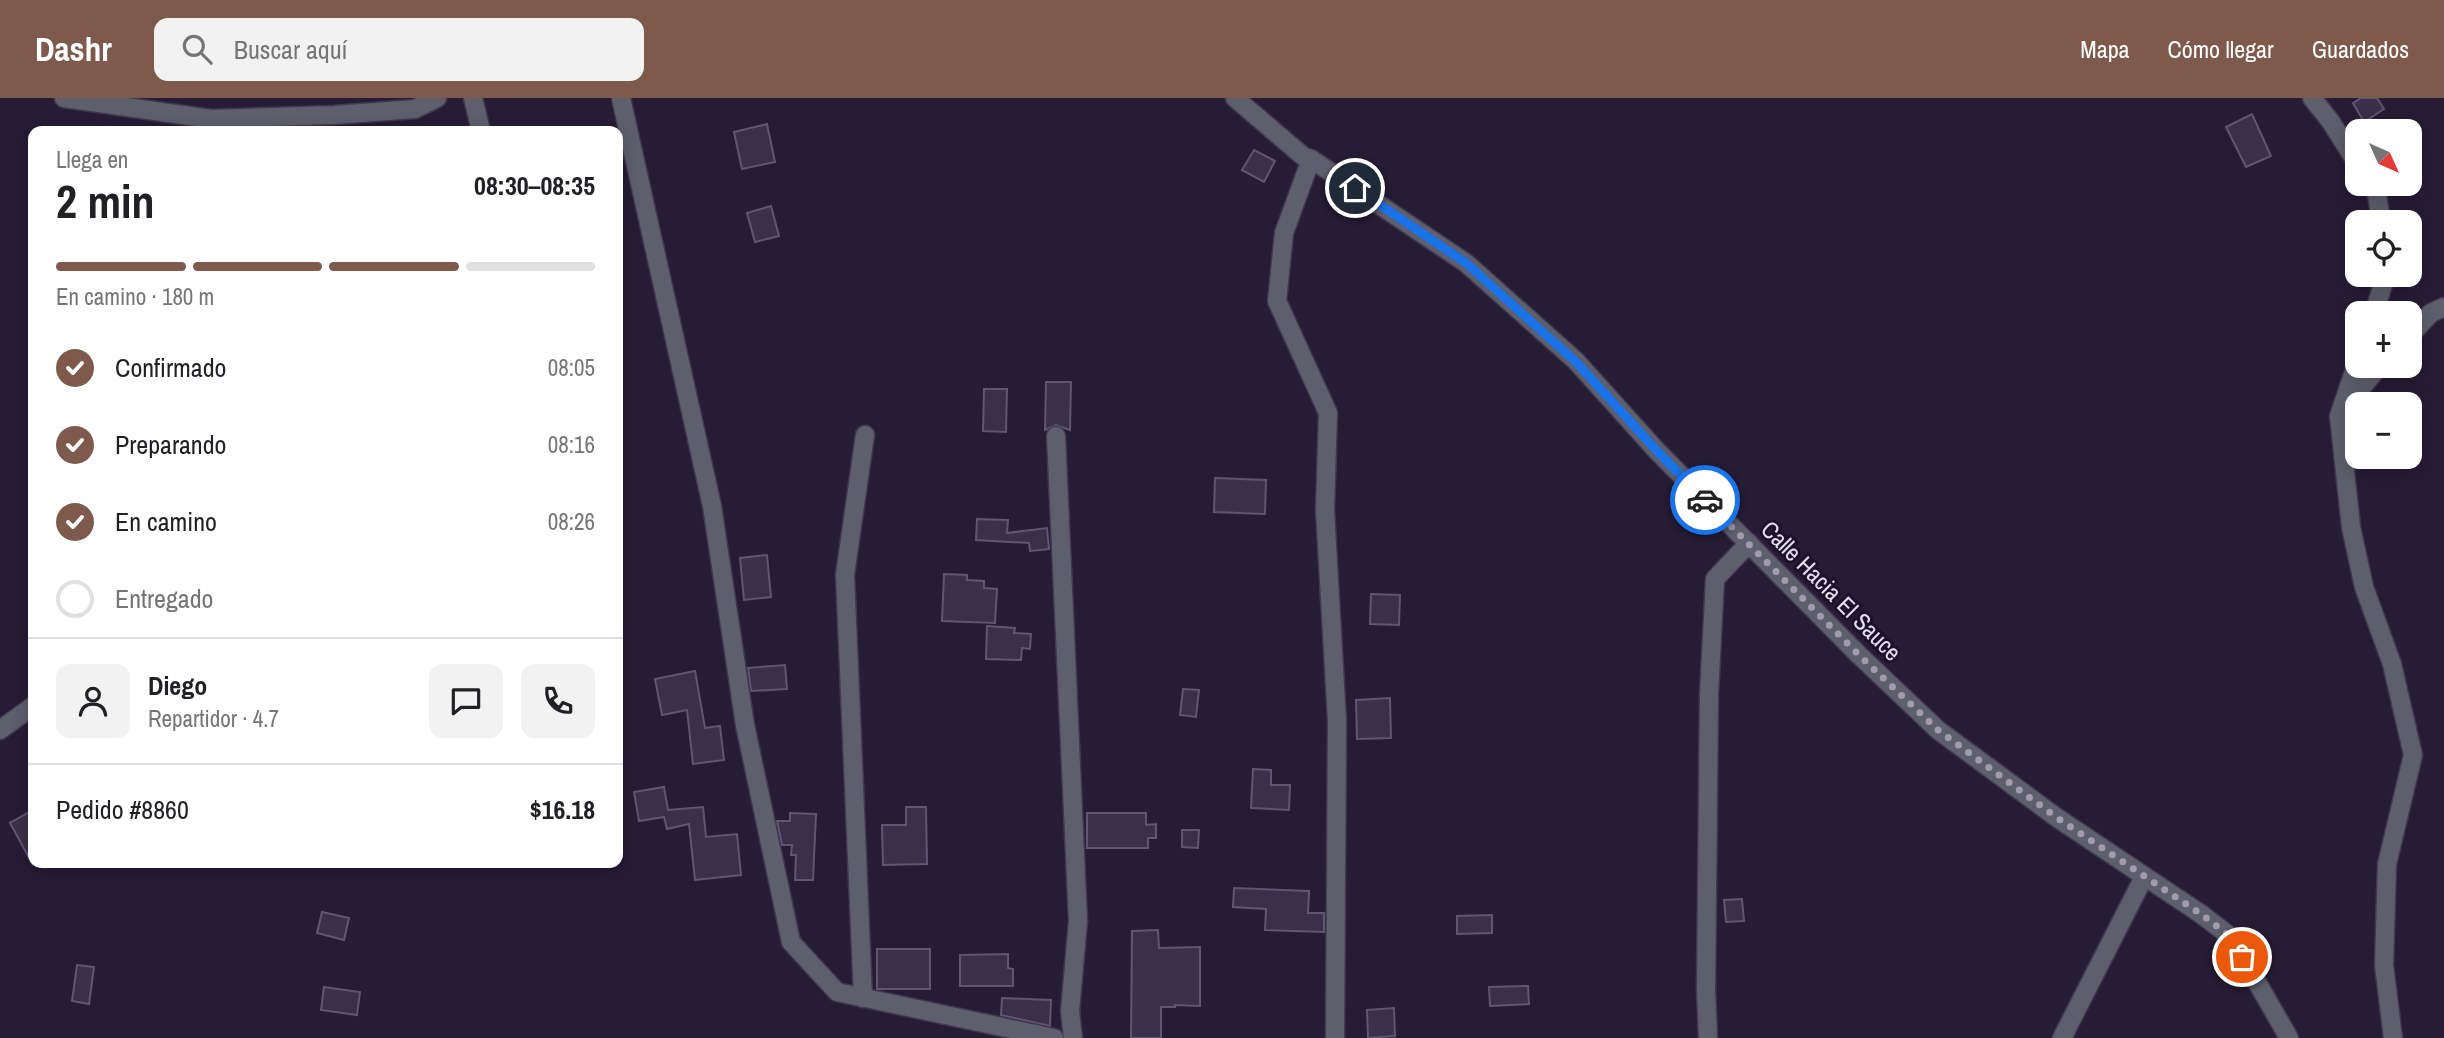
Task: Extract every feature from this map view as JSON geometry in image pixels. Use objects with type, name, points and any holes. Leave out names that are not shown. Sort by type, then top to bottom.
[{"type":"street","points":[[64,98],[211,119],[334,116],[415,109],[437,98]]},
{"type":"street","points":[[473,98],[480,126]]},
{"type":"street","points":[[621,98],[712,506],[745,725],[791,942],[837,992],[1054,1038]]},
{"type":"street","name":"Calle Hacia El Sauce","points":[[1235,98],[1304,157],[1311,159],[1466,263],[1576,362],[1657,451],[1859,655],[1938,730],[2056,817],[2231,937],[2289,1038]]},
{"type":"street","points":[[2312,98],[2345,144]]},
{"type":"street","points":[[1311,159],[1284,233],[1277,302],[1328,413],[1325,510],[1337,721],[1335,1038]]},
{"type":"street","points":[[2422,322],[2431,313],[2444,307]]},
{"type":"street","points":[[2352,378],[2339,416],[2353,539],[2364,587],[2392,664],[2413,755],[2387,864],[2384,965],[2393,1038]]},
{"type":"street","points":[[2339,416],[2370,378]]},
{"type":"street","points":[[863,998],[845,575],[865,435]]},
{"type":"street","points":[[1056,436],[1078,921],[1070,1010],[1073,1038]]},
{"type":"street","points":[[1708,1038],[1706,990],[1709,694],[1715,579],[1749,543]]},
{"type":"street","points":[[0,730],[28,710]]},
{"type":"street","points":[[2062,1038],[2144,877]]},
{"type":"building","points":[[2361,98],[2377,98],[2384,109],[2369,119],[2362,119],[2353,103]]},
{"type":"building","points":[[2252,114],[2271,156],[2246,167],[2226,127]]},
{"type":"building","points":[[767,124],[775,162],[742,169],[734,132]]},
{"type":"building","points":[[1254,150],[1275,161],[1264,182],[1242,170]]},
{"type":"building","points":[[771,206],[779,236],[755,242],[747,213]]},
{"type":"building","points":[[1046,382],[1071,382],[1070,430],[1056,425],[1045,430]]},
{"type":"building","points":[[984,389],[1007,389],[1006,432],[983,431]]},
{"type":"building","points":[[1215,478],[1266,480],[1265,514],[1214,512]]},
{"type":"building","points":[[977,519],[1008,520],[1007,533],[1047,528],[1049,549],[1030,551],[1029,543],[976,540]]},
{"type":"building","points":[[767,555],[771,597],[744,600],[740,558]]},
{"type":"building","points":[[944,574],[967,575],[967,580],[984,581],[984,588],[997,589],[995,623],[942,621]]},
{"type":"building","points":[[1371,594],[1400,595],[1399,625],[1370,624]]},
{"type":"building","points":[[987,626],[1015,628],[1014,633],[1031,634],[1030,649],[1022,648],[1021,660],[986,659]]},
{"type":"building","points":[[785,665],[787,689],[751,691],[748,668]]},
{"type":"building","points":[[695,671],[705,728],[720,726],[724,760],[693,764],[687,710],[662,715],[655,679]]},
{"type":"building","points":[[1183,689],[1199,690],[1196,717],[1180,715]]},
{"type":"building","points":[[1390,698],[1391,738],[1357,739],[1356,700]]},
{"type":"building","points":[[1253,769],[1271,770],[1271,785],[1290,785],[1289,810],[1251,808]]},
{"type":"building","points":[[664,787],[668,810],[703,807],[706,837],[737,834],[741,875],[695,880],[689,824],[667,829],[664,817],[639,821],[634,792]]},
{"type":"building","points":[[906,807],[926,807],[927,864],[883,865],[882,825],[906,825]]},
{"type":"building","points":[[28,813],[28,856],[10,823]]},
{"type":"building","points":[[790,813],[816,814],[813,880],[795,880],[796,855],[791,855],[792,845],[782,845],[777,821],[790,821]]},
{"type":"building","points":[[1087,813],[1146,813],[1146,825],[1156,824],[1156,838],[1148,838],[1148,848],[1087,848]]},
{"type":"building","points":[[1182,830],[1199,830],[1198,848],[1182,847]]},
{"type":"building","points":[[1234,888],[1309,891],[1308,913],[1324,913],[1324,932],[1265,930],[1266,909],[1233,907]]},
{"type":"building","points":[[1742,899],[1744,921],[1726,922],[1724,900]]},
{"type":"building","points":[[322,912],[349,918],[344,940],[317,933]]},
{"type":"building","points":[[1492,915],[1492,933],[1457,934],[1457,916]]},
{"type":"building","points":[[1158,930],[1159,948],[1200,947],[1200,1006],[1161,1007],[1161,1038],[1131,1038],[1132,931]]},
{"type":"building","points":[[877,949],[930,949],[930,989],[877,989]]},
{"type":"building","points":[[1008,954],[1008,968],[1013,969],[1013,986],[960,986],[960,955]]},
{"type":"building","points":[[77,965],[94,967],[89,1004],[72,1001]]},
{"type":"building","points":[[1528,986],[1529,1004],[1490,1006],[1489,987]]},
{"type":"building","points":[[324,987],[360,992],[357,1015],[321,1010]]},
{"type":"building","points":[[1002,998],[1051,1000],[1050,1026],[1001,1015]]},
{"type":"building","points":[[1394,1008],[1395,1036],[1368,1038],[1367,1010]]},
{"type":"way so far","points":[[1705,500],[1859,655],[1938,730],[2056,817],[2201,914],[2231,937],[2242,957]]},
{"type":"route","points":[[1355,188],[1466,263],[1576,362],[1705,500]]}]
